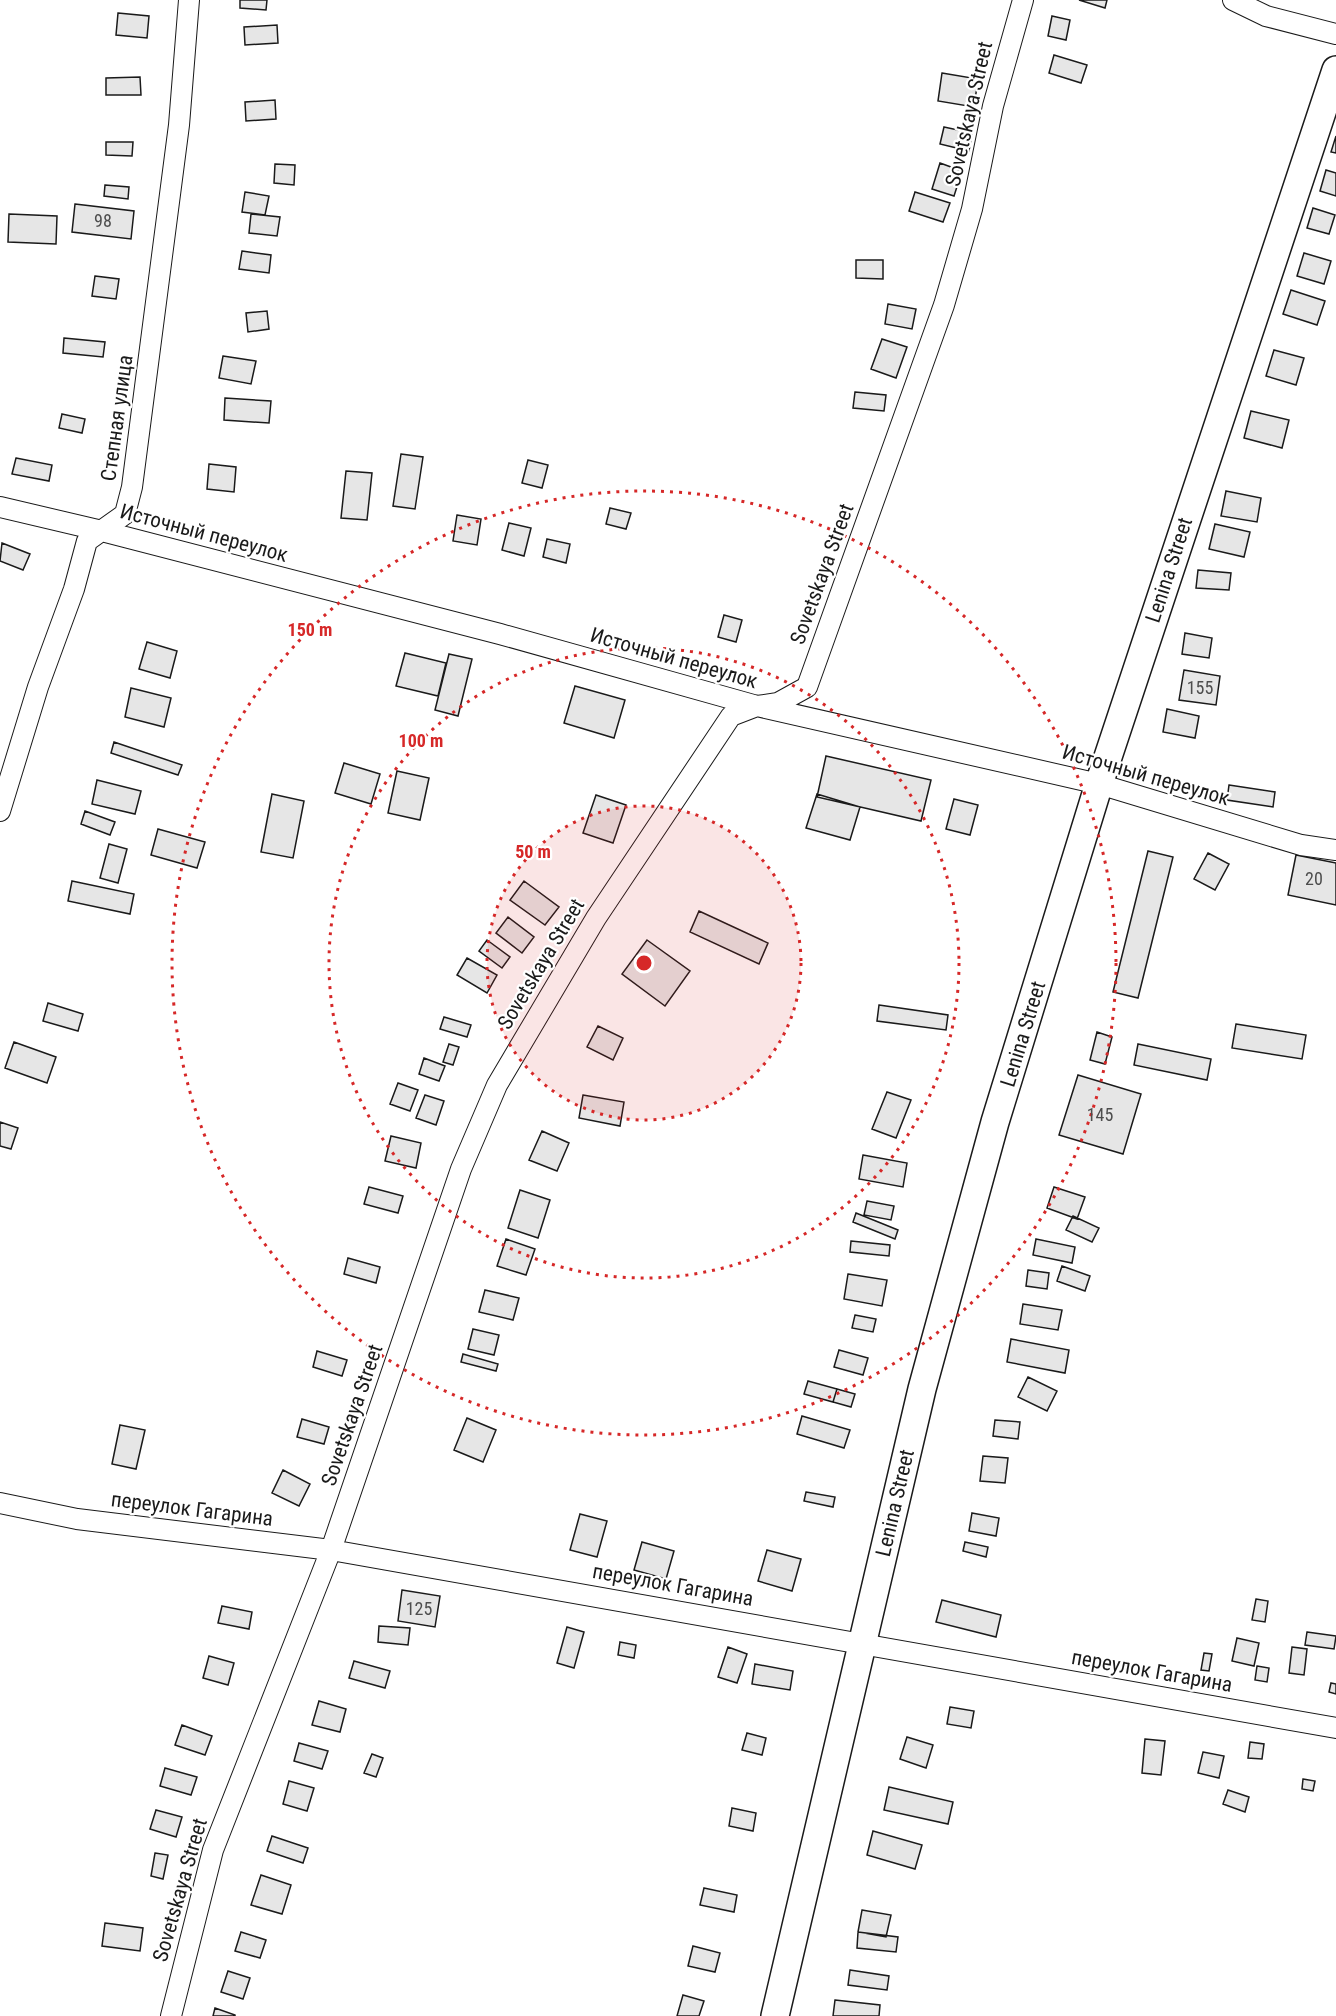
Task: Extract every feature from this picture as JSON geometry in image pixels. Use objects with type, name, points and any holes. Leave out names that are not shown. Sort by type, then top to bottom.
[{"type":"street","name":"Степная улица","points":[[0,811],[38,687],[74,590],[87,541],[125,514],[132,487],[179,124],[189,0]]},
{"type":"street","name":"Sovetskaya Street","points":[[171,2016],[213,1850],[331,1550],[461,1169],[497,1085],[596,918],[731,716],[757,706],[778,703],[807,687],[944,305],[972,209],[993,106],[1023,0]]},
{"type":"street","points":[[1233,0],[1266,16],[1336,34]]},
{"type":"street","name":"Lenina Street","points":[[775,2016],[922,1389],[992,1133],[1099,784],[1336,70]]},
{"type":"street","name":"Источный переулок","points":[[0,507],[102,531],[500,634],[757,706],[1099,784],[1301,845],[1336,850]]},
{"type":"street","name":"переулок Гагарина","points":[[0,1503],[77,1519],[331,1550],[1336,1728]]},
{"type":"building","points":[[240,0],[267,0],[266,10],[240,8]]},
{"type":"building","points":[[1079,0],[1107,0],[1105,8]]},
{"type":"building","points":[[118,13],[149,16],[147,38],[116,35]]},
{"type":"building","points":[[1052,16],[1070,20],[1066,40],[1048,36]]},
{"type":"building","points":[[277,25],[278,43],[245,45],[244,27]]},
{"type":"building","points":[[1054,55],[1087,65],[1081,83],[1049,73]]},
{"type":"building","points":[[942,73],[978,79],[974,107],[938,101]]},
{"type":"building","points":[[140,77],[141,95],[106,95],[106,78]]},
{"type":"building","points":[[275,100],[276,119],[246,121],[245,102]]},
{"type":"building","points":[[944,127],[972,133],[969,151],[940,144]]},
{"type":"building","points":[[1336,136],[1336,153],[1331,152]]},
{"type":"building","points":[[106,142],[133,142],[132,156],[106,155]]},
{"type":"building","points":[[940,163],[962,171],[954,196],[932,189]]},
{"type":"building","points":[[275,164],[295,165],[294,185],[274,183]]},
{"type":"building","points":[[1326,170],[1336,173],[1336,196],[1320,191]]},
{"type":"building","points":[[105,185],[129,187],[128,199],[104,196]]},
{"type":"building","points":[[245,192],[269,196],[265,215],[242,212]]},
{"type":"building","points":[[915,192],[950,203],[943,222],[909,211]]},
{"type":"building","points":[[75,204],[134,211],[131,239],[72,232]]},
{"type":"building","points":[[1313,208],[1335,215],[1329,234],[1307,228]]},
{"type":"building","points":[[9,214],[57,216],[56,244],[8,242]]},
{"type":"building","points":[[251,214],[280,217],[277,236],[249,233]]},
{"type":"building","points":[[242,251],[271,255],[269,273],[239,269]]},
{"type":"building","points":[[1304,253],[1331,261],[1324,284],[1297,276]]},
{"type":"building","points":[[856,260],[883,260],[883,279],[856,278]]},
{"type":"building","points":[[95,276],[119,279],[116,299],[92,296]]},
{"type":"building","points":[[1291,290],[1325,301],[1317,325],[1283,314]]},
{"type":"building","points":[[888,304],[916,309],[912,329],[885,324]]},
{"type":"building","points":[[267,311],[269,329],[248,332],[246,313]]},
{"type":"building","points":[[64,338],[105,342],[103,357],[63,353]]},
{"type":"building","points":[[882,339],[907,347],[896,378],[871,369]]},
{"type":"building","points":[[1274,350],[1304,358],[1296,385],[1266,376]]},
{"type":"building","points":[[223,356],[256,361],[251,384],[219,378]]},
{"type":"building","points":[[855,392],[886,395],[884,411],[853,408]]},
{"type":"building","points":[[225,398],[271,401],[269,423],[224,420]]},
{"type":"building","points":[[1251,411],[1289,420],[1282,448],[1244,438]]},
{"type":"building","points":[[62,414],[85,419],[82,433],[59,428]]},
{"type":"building","points":[[401,454],[423,457],[415,509],[393,506]]},
{"type":"building","points":[[16,458],[52,465],[49,481],[12,474]]},
{"type":"building","points":[[528,460],[548,465],[542,488],[522,483]]},
{"type":"building","points":[[209,464],[236,467],[234,492],[207,489]]},
{"type":"building","points":[[346,471],[372,473],[367,520],[341,518]]},
{"type":"building","points":[[1226,491],[1261,498],[1257,522],[1221,516]]},
{"type":"building","points":[[610,508],[631,513],[626,529],[606,524]]},
{"type":"building","points":[[457,515],[481,519],[477,545],[453,541]]},
{"type":"building","points":[[509,523],[531,528],[524,556],[502,550]]},
{"type":"building","points":[[1215,524],[1250,532],[1244,557],[1209,549]]},
{"type":"building","points":[[547,539],[570,544],[566,563],[543,557]]},
{"type":"building","points":[[2,543],[30,554],[23,570],[0,561]]},
{"type":"building","points":[[1198,570],[1231,573],[1229,590],[1196,588]]},
{"type":"building","points":[[724,615],[742,620],[736,642],[718,637]]},
{"type":"building","points":[[1185,633],[1212,638],[1209,658],[1182,654]]},
{"type":"building","points":[[147,642],[177,651],[170,678],[139,669]]},
{"type":"building","points":[[405,653],[446,663],[438,696],[396,686]]},
{"type":"building","points":[[449,654],[472,659],[458,716],[435,710]]},
{"type":"building","points":[[1184,670],[1220,676],[1216,705],[1179,700]]},
{"type":"building","points":[[575,686],[625,700],[614,738],[564,723]]},
{"type":"building","points":[[131,688],[171,698],[164,727],[125,717]]},
{"type":"building","points":[[1167,709],[1199,716],[1195,738],[1163,732]]},
{"type":"building","points":[[114,742],[182,765],[178,775],[111,753]]},
{"type":"building","points":[[826,756],[931,780],[921,821],[817,797]]},
{"type":"building","points":[[344,763],[380,774],[371,804],[335,793]]},
{"type":"building","points":[[397,771],[429,778],[420,820],[388,813]]},
{"type":"building","points":[[97,780],[141,791],[135,814],[92,804]]},
{"type":"building","points":[[1229,785],[1275,792],[1273,807],[1227,800]]},
{"type":"building","points":[[272,794],[304,801],[293,858],[261,852]]},
{"type":"building","points":[[817,794],[860,807],[850,840],[806,828]]},
{"type":"building","points":[[596,795],[626,805],[613,843],[583,833]]},
{"type":"building","points":[[954,799],[978,805],[970,835],[946,829]]},
{"type":"building","points":[[85,811],[115,822],[110,835],[81,824]]},
{"type":"building","points":[[158,829],[205,842],[197,868],[151,855]]},
{"type":"building","points":[[109,844],[127,849],[118,883],[100,878]]},
{"type":"building","points":[[1148,851],[1173,857],[1138,998],[1113,992]]},
{"type":"building","points":[[1208,853],[1229,864],[1215,890],[1194,879]]},
{"type":"building","points":[[1296,855],[1336,863],[1336,905],[1288,895]]},
{"type":"building","points":[[72,881],[134,894],[130,914],[68,901]]},
{"type":"building","points":[[524,881],[559,907],[545,925],[510,900]]},
{"type":"building","points":[[699,911],[768,943],[759,964],[690,932]]},
{"type":"building","points":[[508,917],[534,937],[522,953],[496,933]]},
{"type":"building","points":[[487,940],[510,957],[502,968],[479,951]]},
{"type":"building","points":[[647,940],[690,971],[665,1006],[622,974]]},
{"type":"building","points":[[467,958],[497,975],[487,993],[457,975]]},
{"type":"building","points":[[48,1003],[83,1014],[78,1031],[43,1021]]},
{"type":"building","points":[[879,1005],[948,1015],[946,1030],[877,1021]]},
{"type":"building","points":[[444,1017],[471,1025],[467,1037],[440,1029]]},
{"type":"building","points":[[1236,1024],[1306,1035],[1302,1059],[1232,1048]]},
{"type":"building","points":[[598,1026],[623,1038],[613,1060],[587,1047]]},
{"type":"building","points":[[1097,1032],[1112,1037],[1105,1064],[1090,1060]]},
{"type":"building","points":[[14,1042],[56,1057],[47,1083],[5,1068]]},
{"type":"building","points":[[449,1044],[459,1047],[453,1065],[443,1062]]},
{"type":"building","points":[[1138,1044],[1211,1059],[1207,1080],[1134,1065]]},
{"type":"building","points":[[424,1058],[445,1066],[439,1081],[419,1074]]},
{"type":"building","points":[[1078,1075],[1141,1094],[1123,1154],[1059,1135]]},
{"type":"building","points":[[398,1083],[418,1090],[410,1111],[390,1104]]},
{"type":"building","points":[[887,1092],[911,1100],[896,1138],[872,1129]]},
{"type":"building","points":[[425,1095],[444,1101],[436,1125],[416,1118]]},
{"type":"building","points":[[583,1095],[624,1102],[620,1126],[579,1118]]},
{"type":"building","points":[[0,1122],[18,1128],[11,1149],[0,1146]]},
{"type":"building","points":[[542,1131],[569,1143],[557,1171],[529,1160]]},
{"type":"building","points":[[391,1136],[421,1143],[416,1168],[385,1161]]},
{"type":"building","points":[[863,1155],[907,1163],[903,1187],[859,1179]]},
{"type":"building","points":[[369,1187],[403,1196],[398,1213],[364,1204]]},
{"type":"building","points":[[1054,1187],[1085,1197],[1077,1219],[1047,1208]]},
{"type":"building","points":[[520,1190],[550,1200],[538,1238],[508,1228]]},
{"type":"building","points":[[867,1201],[894,1206],[891,1220],[864,1215]]},
{"type":"building","points":[[856,1213],[898,1230],[895,1239],[853,1222]]},
{"type":"building","points":[[1073,1216],[1099,1228],[1092,1242],[1066,1230]]},
{"type":"building","points":[[506,1239],[535,1249],[526,1275],[497,1266]]},
{"type":"building","points":[[1036,1239],[1075,1247],[1072,1263],[1033,1255]]},
{"type":"building","points":[[851,1241],[890,1245],[889,1256],[850,1252]]},
{"type":"building","points":[[348,1258],[380,1267],[376,1283],[344,1274]]},
{"type":"building","points":[[1062,1266],[1090,1276],[1085,1291],[1057,1281]]},
{"type":"building","points":[[1028,1270],[1049,1273],[1047,1289],[1026,1286]]},
{"type":"building","points":[[848,1274],[887,1280],[882,1306],[844,1299]]},
{"type":"building","points":[[485,1290],[519,1298],[513,1320],[479,1312]]},
{"type":"building","points":[[1023,1304],[1062,1310],[1058,1330],[1020,1324]]},
{"type":"building","points":[[855,1315],[876,1319],[873,1332],[852,1328]]},
{"type":"building","points":[[473,1329],[499,1335],[494,1355],[468,1349]]},
{"type":"building","points":[[1011,1339],[1069,1350],[1065,1373],[1007,1362]]},
{"type":"building","points":[[839,1350],[868,1358],[863,1375],[834,1367]]},
{"type":"building","points":[[317,1351],[347,1360],[342,1376],[313,1367]]},
{"type":"building","points":[[463,1354],[498,1364],[496,1371],[461,1362]]},
{"type":"building","points":[[1028,1377],[1057,1391],[1047,1411],[1018,1397]]},
{"type":"building","points":[[808,1381],[837,1389],[833,1402],[804,1394]]},
{"type":"building","points":[[837,1389],[855,1394],[851,1407],[833,1402]]},
{"type":"building","points":[[802,1416],[850,1430],[844,1448],[797,1434]]},
{"type":"building","points":[[467,1418],[496,1430],[483,1462],[454,1450]]},
{"type":"building","points":[[302,1419],[329,1427],[324,1444],[297,1437]]},
{"type":"building","points":[[995,1420],[1020,1422],[1018,1439],[993,1436]]},
{"type":"building","points":[[120,1425],[145,1430],[136,1469],[112,1464]]},
{"type":"building","points":[[983,1456],[1008,1458],[1005,1483],[980,1481]]},
{"type":"building","points":[[283,1470],[310,1484],[299,1506],[272,1493]]},
{"type":"building","points":[[806,1492],[835,1497],[833,1507],[804,1501]]},
{"type":"building","points":[[972,1513],[999,1518],[996,1536],[969,1531]]},
{"type":"building","points":[[580,1514],[607,1521],[597,1557],[570,1550]]},
{"type":"building","points":[[642,1542],[674,1551],[666,1579],[634,1570]]},
{"type":"building","points":[[965,1542],[988,1547],[986,1557],[963,1551]]},
{"type":"building","points":[[767,1550],[801,1559],[792,1591],[758,1581]]},
{"type":"building","points":[[402,1590],[440,1596],[435,1627],[398,1621]]},
{"type":"building","points":[[1256,1599],[1268,1601],[1265,1622],[1252,1620]]},
{"type":"building","points":[[942,1600],[1001,1615],[996,1637],[936,1622]]},
{"type":"building","points":[[222,1606],[252,1612],[249,1629],[218,1623]]},
{"type":"building","points":[[379,1626],[410,1628],[408,1645],[378,1642]]},
{"type":"building","points":[[567,1627],[584,1632],[574,1668],[557,1663]]},
{"type":"building","points":[[1307,1632],[1336,1636],[1334,1649],[1305,1645]]},
{"type":"building","points":[[1237,1638],[1259,1643],[1254,1666],[1232,1661]]},
{"type":"building","points":[[620,1642],[636,1645],[634,1658],[618,1655]]},
{"type":"building","points":[[728,1647],[747,1654],[737,1683],[718,1677]]},
{"type":"building","points":[[1292,1647],[1307,1649],[1304,1675],[1289,1673]]},
{"type":"building","points":[[1204,1653],[1212,1654],[1209,1671],[1201,1670]]},
{"type":"building","points":[[209,1656],[234,1663],[228,1685],[203,1678]]},
{"type":"building","points":[[354,1661],[390,1671],[385,1688],[349,1678]]},
{"type":"building","points":[[755,1664],[793,1671],[790,1690],[752,1684]]},
{"type":"building","points":[[1257,1666],[1269,1668],[1267,1682],[1255,1680]]},
{"type":"building","points":[[1331,1683],[1336,1684],[1336,1694],[1329,1692]]},
{"type":"building","points":[[319,1701],[346,1709],[340,1732],[312,1725]]},
{"type":"building","points":[[950,1707],[974,1711],[971,1728],[947,1724]]},
{"type":"building","points":[[182,1725],[212,1736],[205,1755],[175,1745]]},
{"type":"building","points":[[747,1733],[766,1738],[762,1755],[742,1750]]},
{"type":"building","points":[[907,1737],[933,1745],[926,1768],[900,1759]]},
{"type":"building","points":[[1145,1739],[1165,1741],[1161,1775],[1142,1773]]},
{"type":"building","points":[[1250,1742],[1264,1744],[1262,1759],[1248,1758]]},
{"type":"building","points":[[299,1743],[328,1751],[322,1769],[294,1761]]},
{"type":"building","points":[[1203,1752],[1224,1756],[1219,1778],[1198,1773]]},
{"type":"building","points":[[372,1754],[383,1758],[376,1777],[364,1773]]},
{"type":"building","points":[[165,1768],[197,1777],[191,1795],[160,1786]]},
{"type":"building","points":[[1303,1779],[1315,1781],[1313,1791],[1302,1789]]},
{"type":"building","points":[[289,1781],[314,1788],[307,1811],[283,1804]]},
{"type":"building","points":[[889,1787],[953,1802],[948,1824],[884,1810]]},
{"type":"building","points":[[1228,1790],[1249,1797],[1245,1812],[1223,1804]]},
{"type":"building","points":[[732,1808],[756,1813],[753,1831],[729,1826]]},
{"type":"building","points":[[156,1810],[182,1817],[176,1837],[150,1829]]},
{"type":"building","points":[[873,1831],[922,1845],[915,1869],[867,1855]]},
{"type":"building","points":[[272,1836],[308,1848],[303,1863],[267,1851]]},
{"type":"building","points":[[155,1853],[168,1855],[163,1879],[151,1876]]},
{"type":"building","points":[[261,1875],[291,1885],[282,1914],[251,1905]]},
{"type":"building","points":[[704,1888],[737,1895],[734,1912],[700,1905]]},
{"type":"building","points":[[862,1910],[891,1915],[886,1937],[858,1932]]},
{"type":"building","points":[[105,1923],[143,1928],[140,1951],[102,1946]]},
{"type":"building","points":[[241,1932],[266,1940],[260,1958],[235,1951]]},
{"type":"building","points":[[858,1932],[898,1937],[896,1952],[857,1948]]},
{"type":"building","points":[[693,1946],[720,1953],[715,1972],[688,1966]]},
{"type":"building","points":[[850,1970],[889,1976],[887,1990],[848,1985]]},
{"type":"building","points":[[228,1971],[250,1978],[243,1999],[221,1992]]},
{"type":"building","points":[[683,1995],[704,2001],[699,2016],[677,2016]]},
{"type":"building","points":[[835,2000],[880,2005],[879,2016],[833,2016]]},
{"type":"building","points":[[215,2008],[235,2015],[235,2016],[213,2016]]}]
